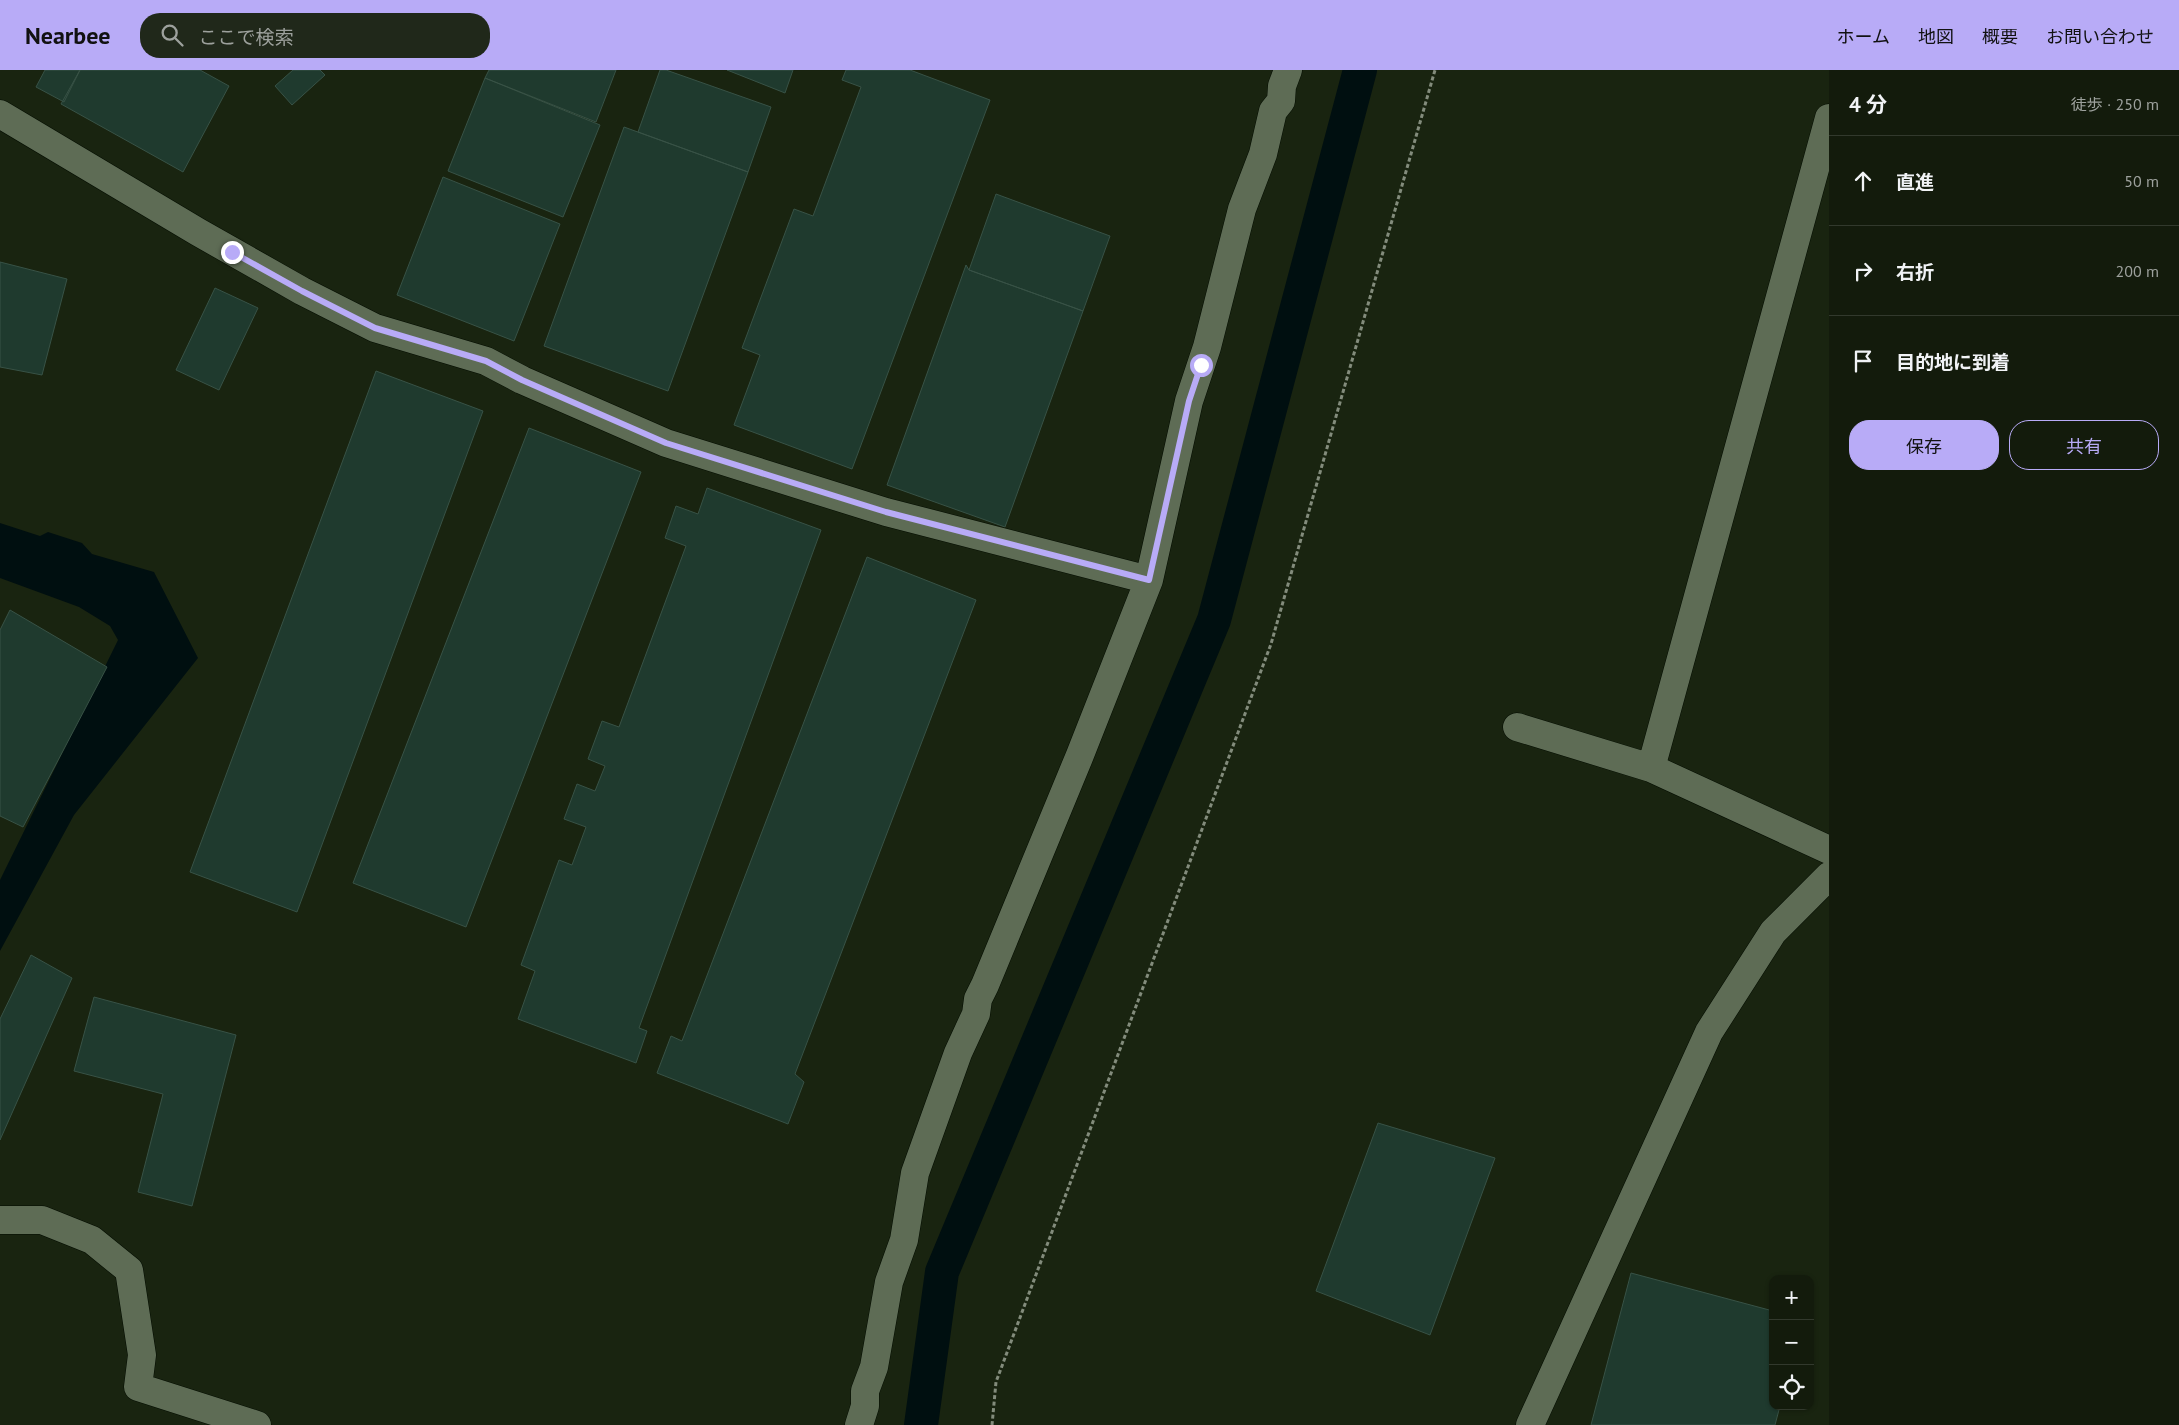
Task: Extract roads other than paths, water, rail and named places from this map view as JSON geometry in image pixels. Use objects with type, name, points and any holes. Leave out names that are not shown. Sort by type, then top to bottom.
[{"type":"street","points":[[859,1425],[865,1406],[865,1391],[874,1367],[889,1282],[904,1240],[915,1174],[958,1053],[976,1014],[978,999],[986,985],[1080,755],[1149,580],[1189,401],[1207,347],[1242,209],[1263,154],[1273,111],[1281,101],[1282,86],[1288,70]]},
{"type":"street","points":[[0,114],[206,237],[302,291],[375,328],[486,361],[522,380],[666,443],[886,512],[1149,580]]},
{"type":"street","points":[[1651,768],[1829,118]]},
{"type":"street","points":[[1517,726],[1651,768],[1829,850]]},
{"type":"street","points":[[1530,1425],[1709,1032],[1773,932],[1829,876]]},
{"type":"street","points":[[0,1220],[42,1220],[92,1240],[129,1270],[142,1355],[138,1387],[256,1425]]},
{"type":"waterway","points":[[921,1425],[942,1272],[1214,620],[1360,70]]}]
